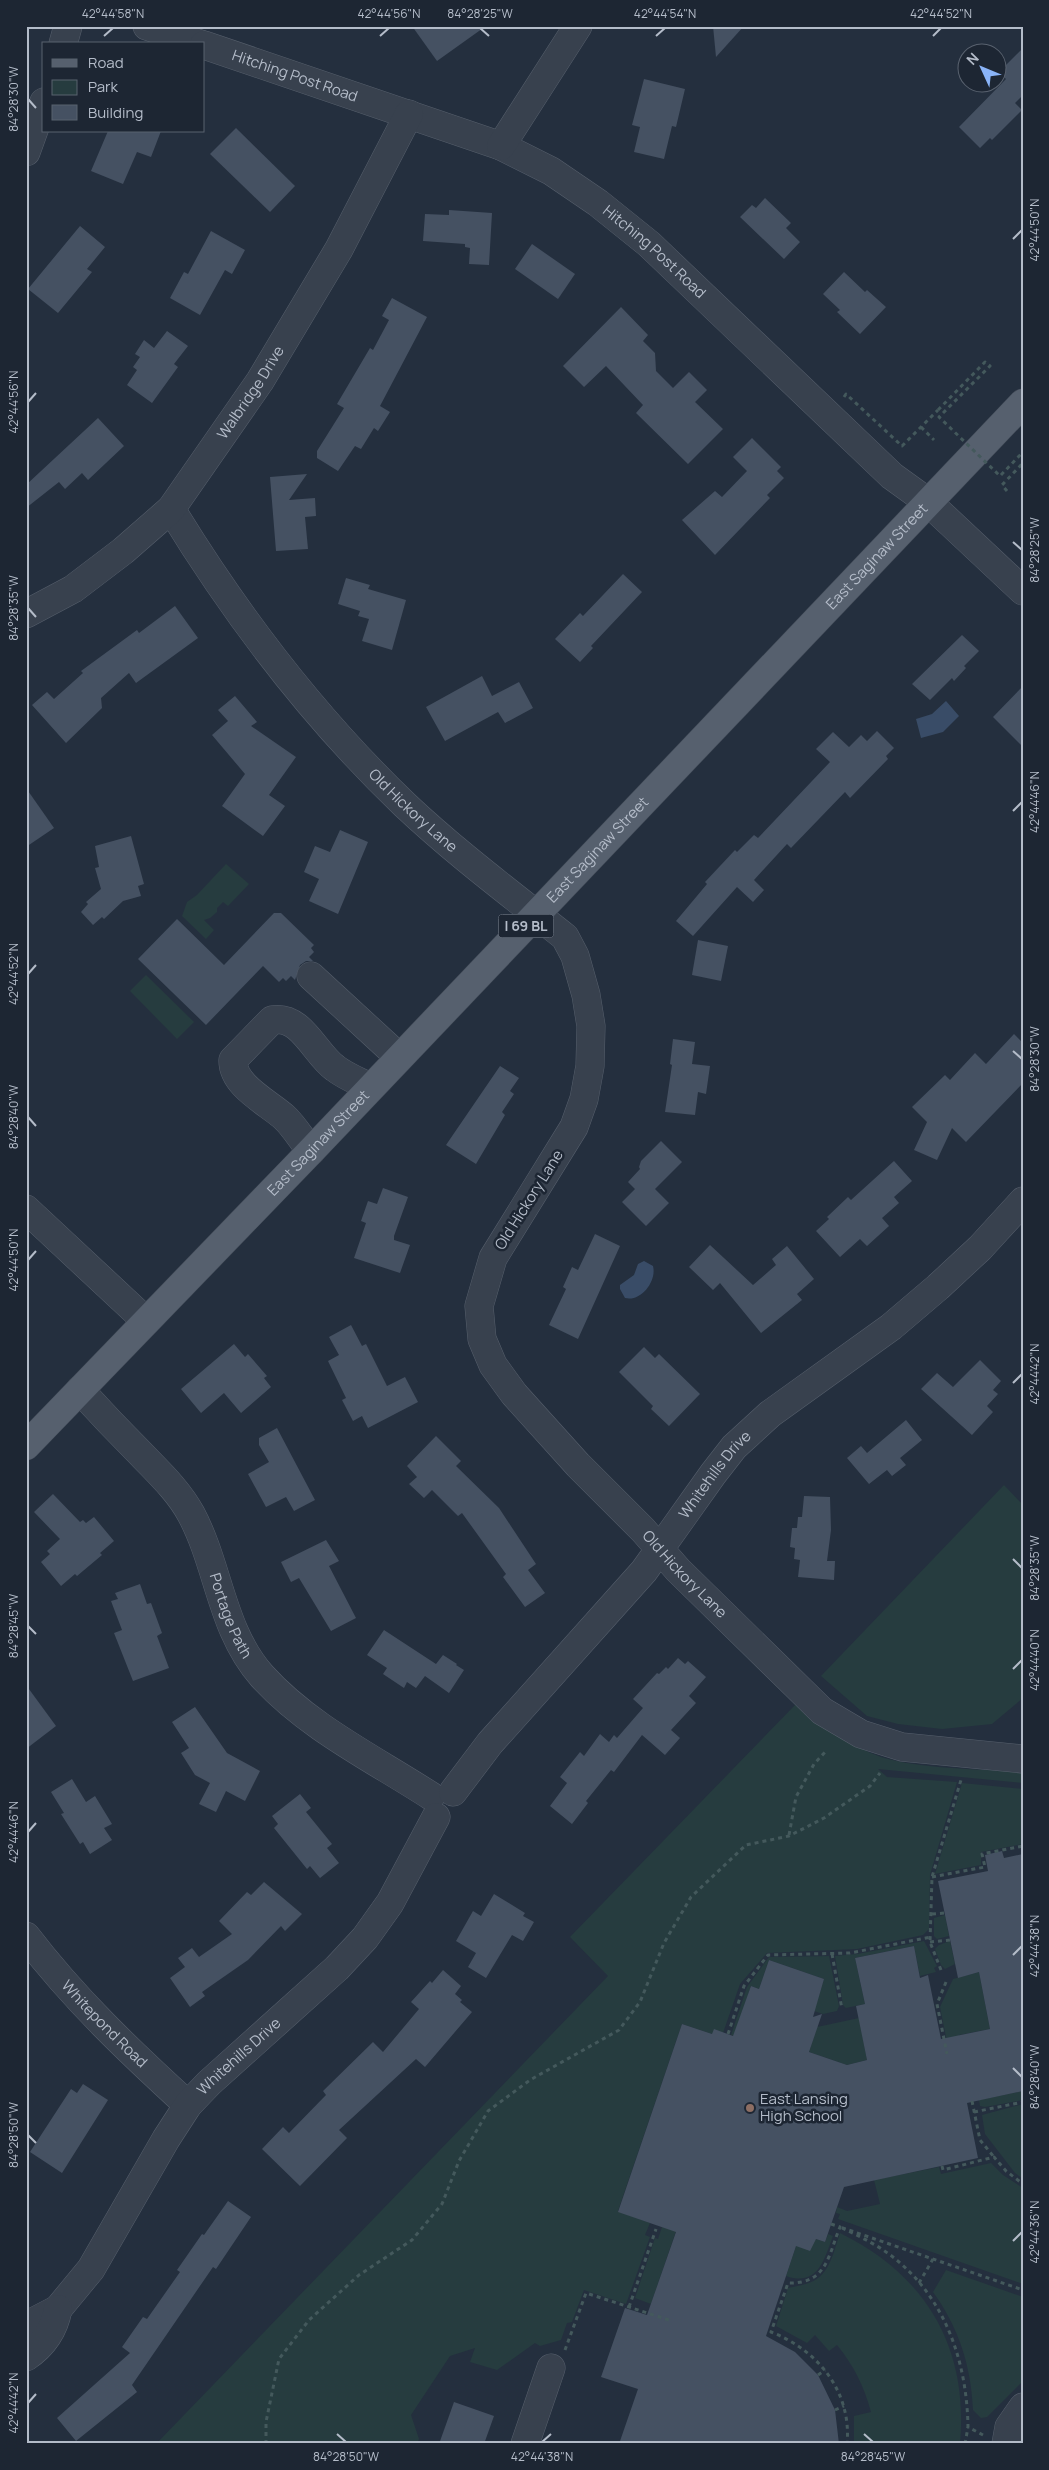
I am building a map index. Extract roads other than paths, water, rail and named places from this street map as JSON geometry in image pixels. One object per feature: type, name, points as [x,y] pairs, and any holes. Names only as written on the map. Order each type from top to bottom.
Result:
[{"type":"main road","name":"East Saginaw Street","points":[[26,1446],[311,1151],[1023,403]]},
{"type":"street","points":[[64,42],[68,26]]},
{"type":"street","points":[[147,26],[194,42]]},
{"type":"street","points":[[501,146],[578,26]]},
{"type":"street","name":"Hitching Post Road","points":[[205,45],[501,146],[551,172],[590,198],[649,244],[892,476],[928,502],[1023,591]]},
{"type":"street","points":[[26,152],[42,108]]},
{"type":"street","name":"Walbridge Drive","points":[[26,614],[73,589],[123,551],[171,509],[260,381],[339,249],[409,114]]},
{"type":"street","name":"Old Hickory Lane","points":[[171,509],[240,615],[318,714],[405,805],[459,853],[565,938],[575,956],[586,995],[590,1026],[590,1066],[584,1099],[574,1127],[493,1258],[479,1306],[482,1338],[493,1365],[514,1394],[578,1465],[678,1570],[806,1696],[841,1724],[861,1734],[902,1747],[1023,1759]]},
{"type":"street","points":[[311,976],[399,1057]]},
{"type":"street","points":[[311,1151],[284,1117],[268,1106],[237,1077],[233,1068],[233,1060],[272,1020],[279,1018],[290,1021],[318,1048],[323,1057],[334,1068],[370,1087]]},
{"type":"street","name":"Whitehills Drive","points":[[26,2357],[44,2343],[50,2333],[58,2309],[91,2269],[166,2139],[188,2105],[209,2083],[337,1968],[365,1938],[390,1903],[440,1802],[490,1743],[644,1571],[734,1447],[770,1414],[891,1327],[932,1293],[980,1248],[1023,1201]]},
{"type":"street","points":[[26,1209],[146,1322]]},
{"type":"street","name":"Portage Path","points":[[80,1390],[173,1488],[191,1513],[205,1544],[229,1622],[244,1650],[261,1675],[290,1703],[332,1735],[440,1802]]},
{"type":"street","name":"Whitepond Road","points":[[26,1936],[53,1971],[112,2035],[188,2105]]},
{"type":"street","name":"Whitehills Drive","points":[[26,2329],[40,2318],[58,2309]]},
{"type":"street","points":[[525,2444],[551,2368]]},
{"type":"street","points":[[996,2440],[1009,2428],[1023,2407]]},
{"type":"water","points":[[946,701],[959,716],[943,732],[921,738],[916,719],[932,714]]},
{"type":"water","points":[[644,1261],[653,1266],[653,1278],[650,1284],[637,1297],[625,1298],[620,1285],[634,1275],[638,1264]]},
{"type":"place","name":"East Lansing High School","points":[[750,2108]]}]
